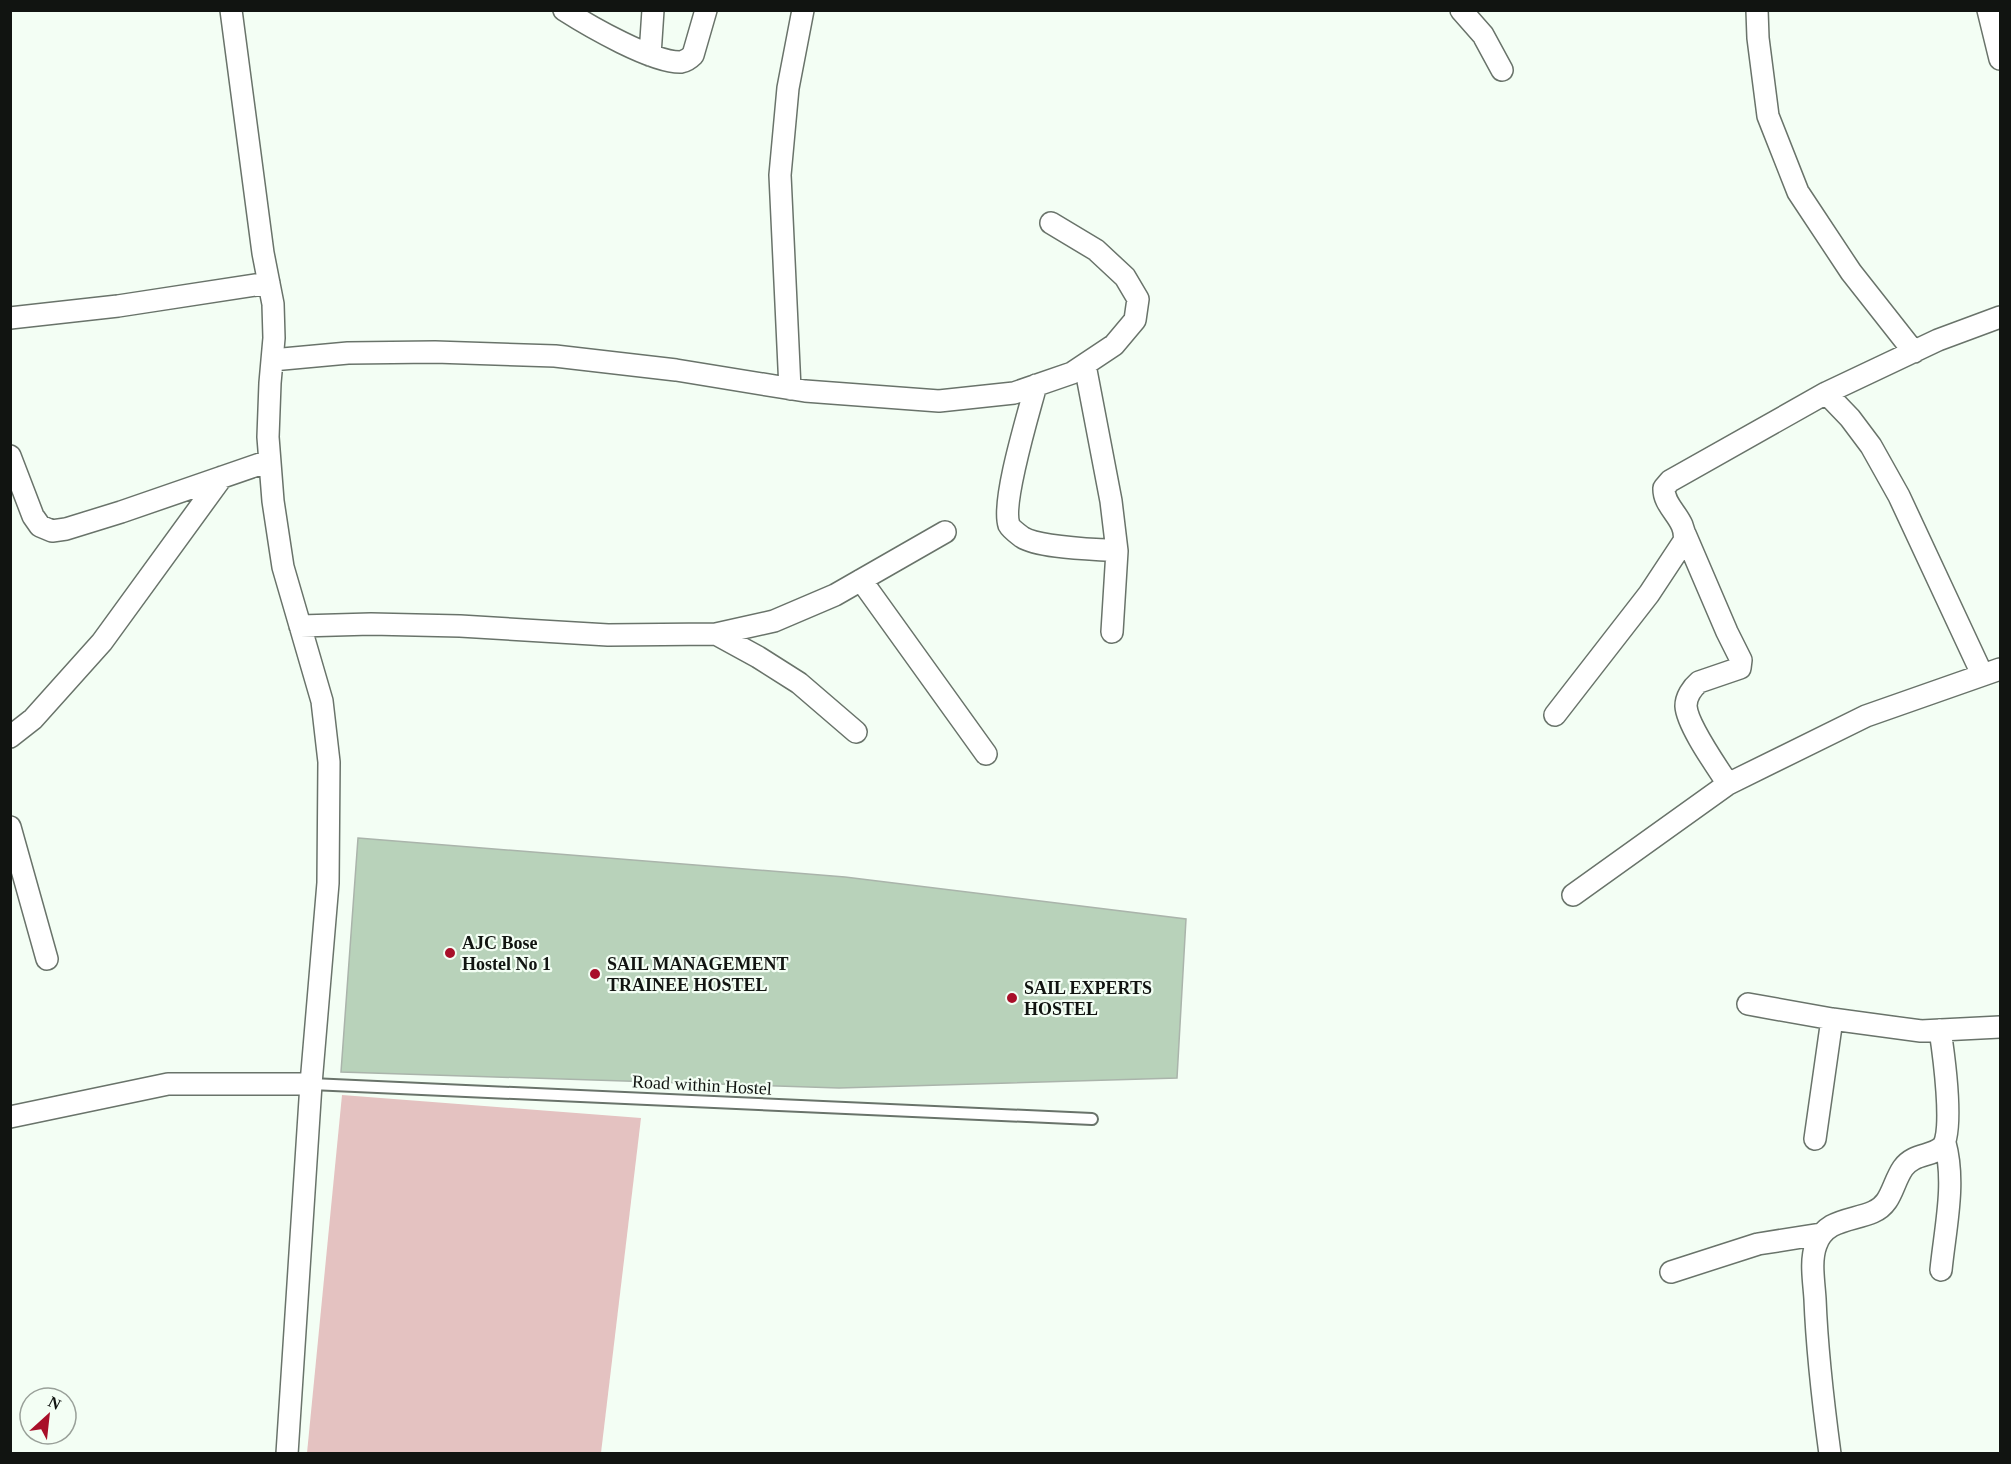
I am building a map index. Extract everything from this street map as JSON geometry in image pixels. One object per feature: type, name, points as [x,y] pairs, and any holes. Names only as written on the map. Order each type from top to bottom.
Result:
[{"type":"street","points":[[231,10],[273,304],[274,338],[268,437],[269,461],[283,567],[322,701],[329,762],[328,883],[311,1084],[286,1454]]},
{"type":"street","points":[[564,10],[592,28],[650,55],[678,62],[689,59],[693,55],[706,10]]},
{"type":"street","points":[[650,55],[653,10]]},
{"type":"street","points":[[790,389],[780,175],[788,88],[803,10]]},
{"type":"street","points":[[1461,10],[1484,35],[1502,70]]},
{"type":"street","points":[[1757,10],[1758,38],[1768,116],[1798,192],[1851,272],[1914,352]]},
{"type":"street","points":[[1988,10],[2001,59]]},
{"type":"street","points":[[272,360],[348,352],[555,356],[676,370],[790,389],[939,401],[1014,393],[1072,373],[1114,345],[1136,320],[1138,299],[1125,277],[1096,250],[1051,223]]},
{"type":"street","points":[[10,318],[118,306],[269,283]]},
{"type":"street","points":[[1728,784],[1700,739],[1688,714],[1686,704],[1699,682],[1740,668],[1741,660],[1682,523],[1664,494],[1664,488],[1670,481],[1826,393],[1938,340],[2001,316]]},
{"type":"street","points":[[1085,364],[1112,501],[1118,551],[1112,632]]},
{"type":"street","points":[[1036,385],[1009,501],[1007,512],[1010,527],[1024,538],[1054,546],[1118,551]]},
{"type":"street","points":[[1574,895],[1728,784],[1866,716],[1991,671],[1871,446],[1850,418],[1826,393]]},
{"type":"street","points":[[10,456],[33,516],[40,526],[52,531],[121,512],[269,461]]},
{"type":"street","points":[[10,736],[33,719],[102,642],[222,477]]},
{"type":"street","points":[[300,626],[382,624],[608,635],[716,634],[774,621],[835,595],[945,531]]},
{"type":"street","points":[[1555,715],[1649,594],[1684,541],[1685,534]]},
{"type":"street","points":[[861,580],[986,754]]},
{"type":"street","points":[[716,634],[799,683],[856,732]]},
{"type":"street","points":[[10,827],[47,959]]},
{"type":"street","points":[[1749,1005],[1921,1031],[2001,1027]]},
{"type":"street","points":[[1815,1139],[1832,1019]]},
{"type":"street","points":[[1940,1030],[1946,1074],[1945,1143],[1949,1165],[1941,1270]]},
{"type":"street","points":[[10,1117],[168,1084],[311,1084]]},
{"type":"street","points":[[1830,1454],[1818,1360],[1814,1277],[1815,1246],[1821,1234],[1831,1226],[1882,1208],[1904,1166],[1914,1158],[1941,1149],[1945,1143]]},
{"type":"street","points":[[1671,1272],[1758,1244],[1790,1237],[1821,1234]]},
{"type":"lane","name":"Road within Hostel","points":[[311,1084],[1092,1119]]},
{"type":"shaded area","points":[[342,1095],[641,1118],[601,1453],[307,1453]]},
{"type":"building","name":"SAIL MANAGEMENT TRAINEE HOSTEL","points":[[358,838],[845,877],[1186,919],[1177,1078],[839,1088],[341,1072]]},
{"type":"place","name":"AJC Bose Hostel No 1","points":[[450,953]]},
{"type":"place","name":"SAIL MANAGEMENT TRAINEE HOSTEL","points":[[595,974]]},
{"type":"place","name":"SAIL EXPERTS HOSTEL","points":[[1012,998]]}]
